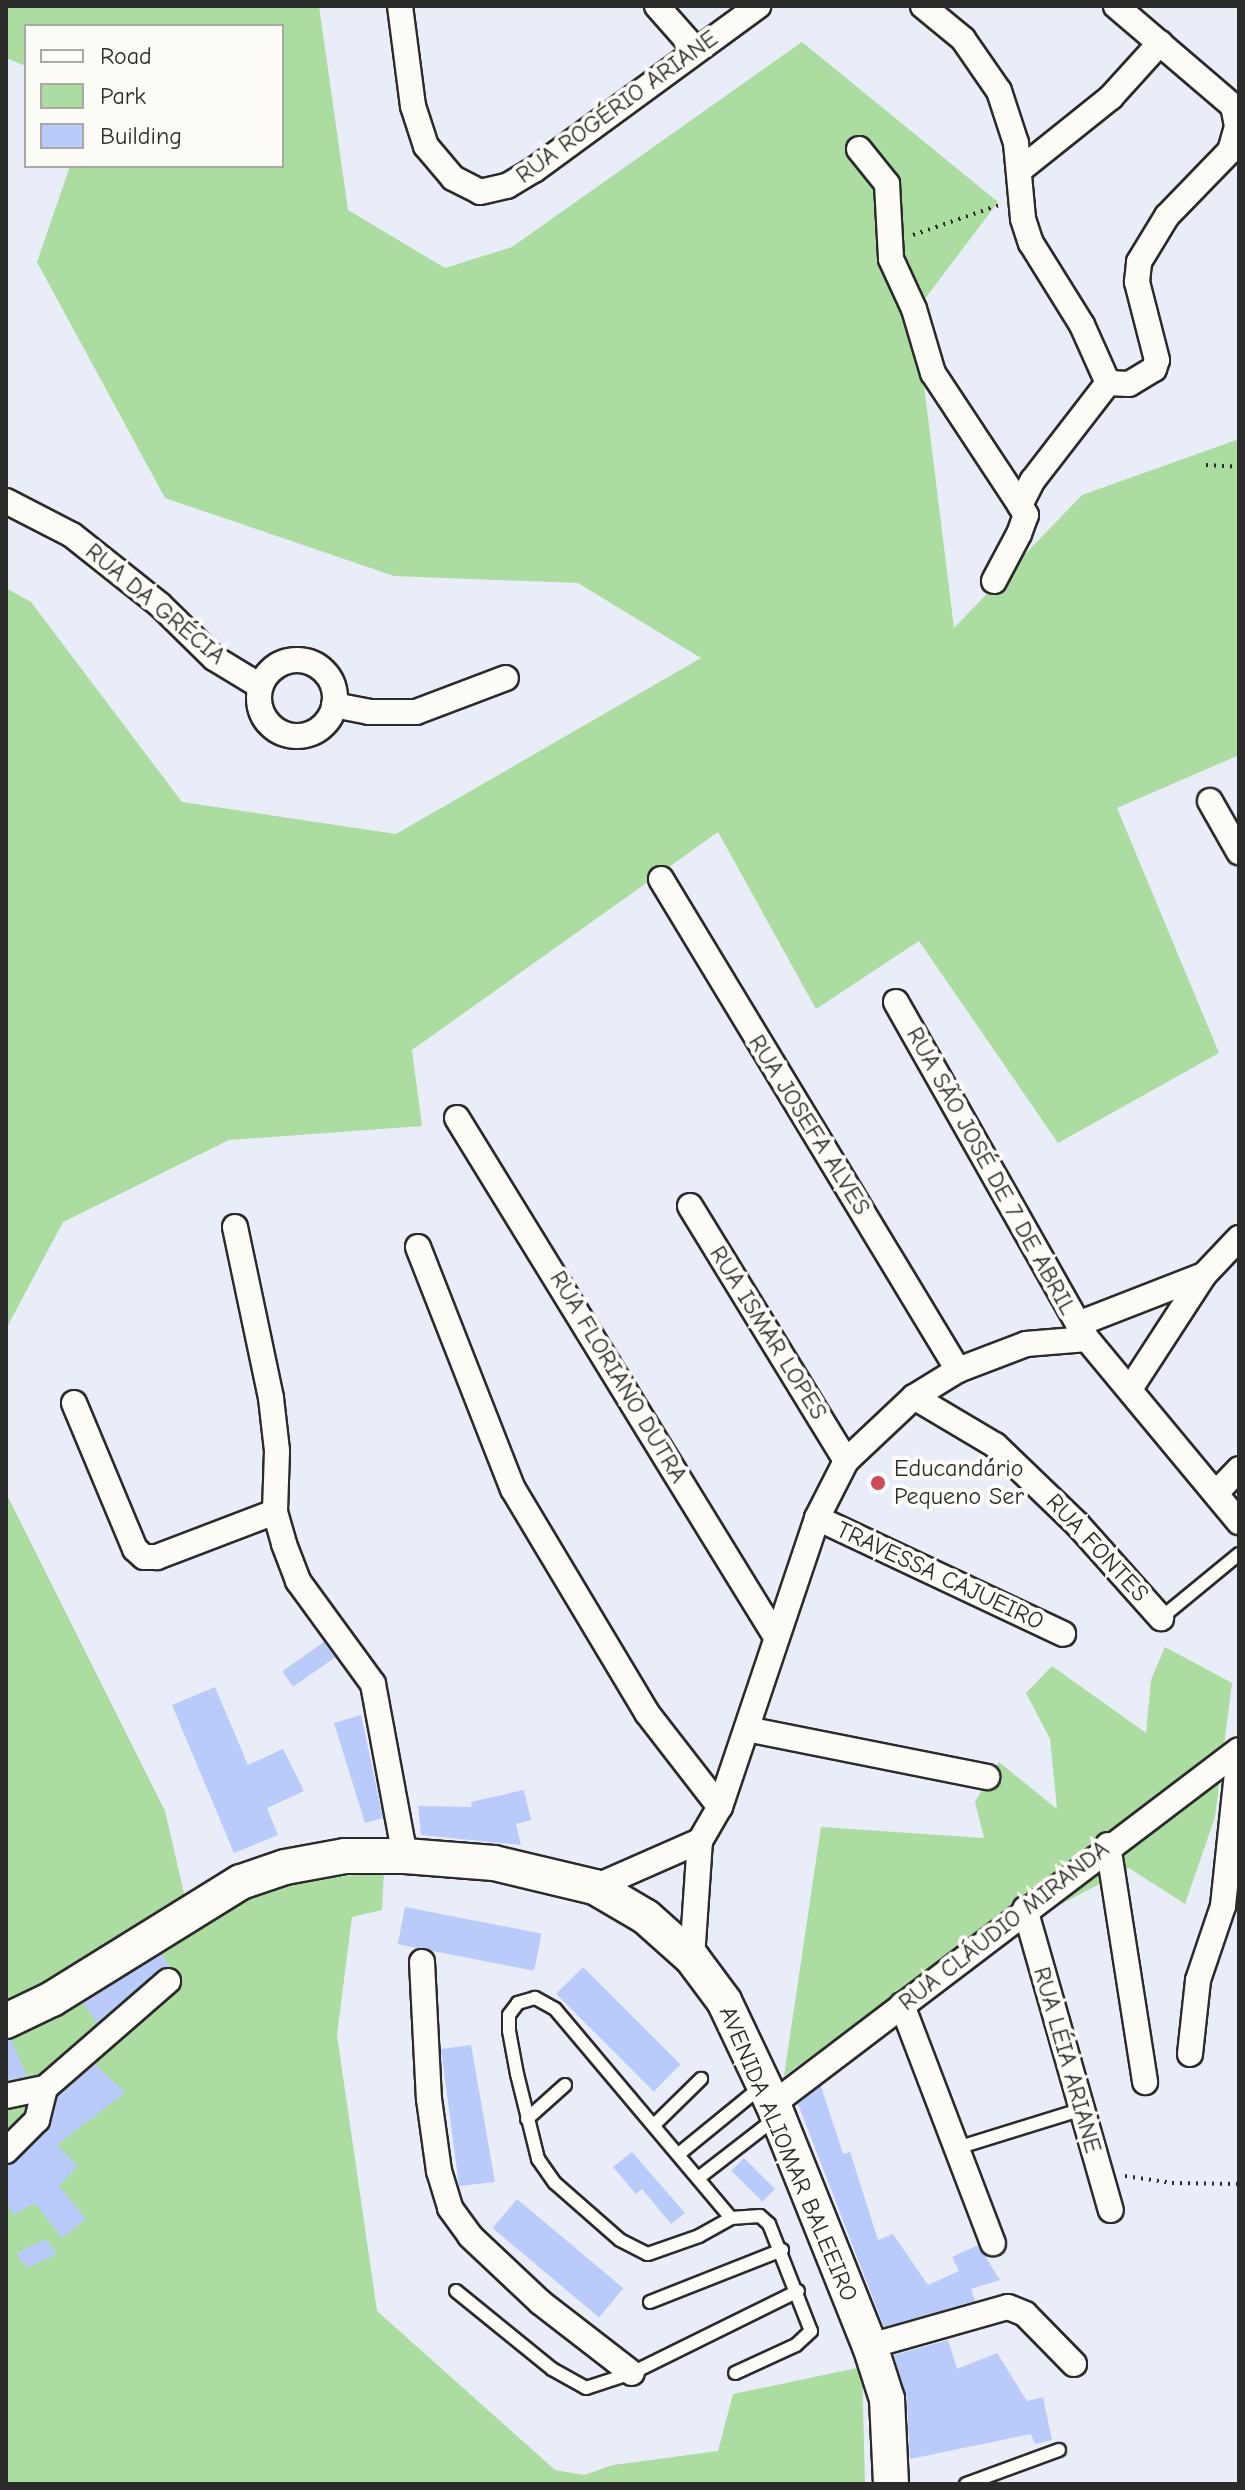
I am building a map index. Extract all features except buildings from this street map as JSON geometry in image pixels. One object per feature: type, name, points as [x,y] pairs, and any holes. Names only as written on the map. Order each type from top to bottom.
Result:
[{"type":"main road","name":"AVENIDA ALIOMAR BALEEIRO","points":[[6,2021],[52,1999],[241,1882],[345,1856],[405,1856],[494,1863],[595,1887],[646,1917],[692,1958],[724,2001],[771,2102],[870,2346],[887,2399],[891,2484]]},
{"type":"street","name":"RUA ROGÉRIO ARIANE","points":[[400,6],[418,128],[432,156],[470,189],[487,192],[507,186],[534,170],[695,49],[758,6]]},
{"type":"street","points":[[657,6],[695,49]]},
{"type":"street","points":[[923,6],[983,63],[1010,117],[1020,170],[1020,198],[1031,243],[1082,325],[1108,383]]},
{"type":"street","points":[[1108,383],[1129,384],[1154,369],[1157,360],[1137,282],[1139,262],[1167,216],[1230,151],[1237,126],[1236,106],[1116,6]]},
{"type":"street","points":[[1020,170],[1111,97],[1160,43]]},
{"type":"street","points":[[859,149],[887,184],[890,242],[896,276],[914,309],[933,373],[1026,515],[994,581]]},
{"type":"street","points":[[1020,505],[1061,439],[1108,383]]},
{"type":"street","name":"RUA DA GRÉCIA","points":[[6,501],[95,552],[214,658],[260,686]]},
{"type":"street","points":[[301,660],[325,672],[334,705],[312,732],[289,734],[268,722],[259,699],[260,686],[276,665],[301,660]]},
{"type":"street","points":[[334,705],[369,712],[416,712],[506,678]]},
{"type":"street","points":[[1210,801],[1239,852]]},
{"type":"street","name":"RUA JOSEFA ALVES","points":[[661,879],[958,1370]]},
{"type":"street","name":"RUA SÃO JOSÉ DE 7 DE ABRIL","points":[[896,1002],[1082,1332],[1239,1522]]},
{"type":"street","name":"RUA FLORIANO DUTRA","points":[[457,1118],[776,1637]]},
{"type":"street","name":"RUA ISMAR LOPES","points":[[690,1206],[846,1461]]},
{"type":"street","points":[[235,1227],[271,1398],[277,1451],[275,1512],[298,1581],[373,1684],[405,1856]]},
{"type":"street","points":[[1130,1389],[1204,1275],[1239,1238]]},
{"type":"street","points":[[418,1247],[513,1489],[647,1713],[720,1807]]},
{"type":"street","points":[[692,1958],[700,1841],[720,1807],[817,1518],[846,1461],[914,1397],[958,1370],[1026,1344],[1082,1332],[1204,1275]]},
{"type":"street","name":"RUA FONTES","points":[[914,1397],[1006,1455],[1161,1618]]},
{"type":"street","points":[[74,1403],[135,1549],[144,1557],[157,1557],[275,1512]]},
{"type":"street","points":[[1216,1493],[1239,1469]]},
{"type":"street","name":"TRAVESSA CAJUEIRO","points":[[817,1518],[1063,1634]]},
{"type":"street","points":[[747,1729],[987,1777]]},
{"type":"street","points":[[1190,2054],[1198,1980],[1223,1906],[1239,1752]]},
{"type":"street","name":"RUA CLÁUDIO MIRANDA","points":[[771,2102],[1108,1845],[1239,1752]]},
{"type":"street","points":[[595,1887],[700,1841]]},
{"type":"street","points":[[1108,1845],[1145,2082]]},
{"type":"street","name":"RUA LÉIA ARIANE","points":[[1025,1909],[1111,2210]]},
{"type":"street","points":[[422,1962],[429,2099],[439,2171],[450,2208],[470,2236],[540,2302],[632,2373]]},
{"type":"street","points":[[6,2094],[45,2088],[168,1981]]},
{"type":"street","points":[[902,2005],[993,2243]]},
{"type":"street","points":[[6,2151],[37,2120],[45,2088]]},
{"type":"street","points":[[870,2346],[1008,2307],[1025,2314],[1074,2364]]},
{"type":"lane","points":[[1161,1618],[1239,1554]]},
{"type":"lane","points":[[731,2218],[701,2176],[555,2009],[535,1998],[518,2003],[509,2015],[527,2119],[538,2159],[555,2183],[636,2250],[666,2250],[731,2218],[760,2216],[782,2250],[809,2320],[805,2339],[735,2373]]},
{"type":"lane","points":[[654,2125],[701,2079]]},
{"type":"lane","points":[[527,2119],[565,2085]]},
{"type":"lane","points":[[680,2153],[771,2102]]},
{"type":"lane","points":[[701,2176],[771,2102]]},
{"type":"lane","points":[[957,2148],[1080,2110]]},
{"type":"lane","points":[[650,2302],[782,2250]]},
{"type":"lane","points":[[456,2291],[571,2382],[599,2387],[798,2291]]},
{"type":"lane","points":[[966,2484],[1059,2450]]},
{"type":"path","points":[[890,242],[1020,198]]},
{"type":"path","points":[[1206,465],[1239,467]]},
{"type":"path","points":[[1099,2171],[1172,2183],[1239,2184]]},
{"type":"green space","points":[[6,6],[319,6],[348,210],[445,268],[512,247],[802,42],[998,202],[915,312],[954,628],[1082,495],[1239,439],[1239,755],[1117,808],[1219,1053],[1058,1143],[919,941],[816,1009],[718,832],[412,1050],[422,1126],[229,1140],[63,1222],[6,1329],[6,588],[31,602],[182,802],[396,834],[701,658],[578,583],[394,576],[165,498],[37,262],[69,168],[284,168],[284,24],[24,24],[24,65],[6,58]]},
{"type":"green space","points":[[6,1493],[165,1811],[185,1898],[384,1871],[382,1910],[352,1917],[337,2035],[377,2311],[555,2470],[584,2475],[613,2465],[718,2451],[733,2394],[862,2367],[865,2484],[6,2484]]},
{"type":"green space","points":[[1165,1647],[1232,1683],[1215,1817],[1185,1904],[1129,1868],[908,1986],[784,2076],[821,1827],[984,1838],[975,1802],[999,1762],[1057,1809],[1050,1739],[1026,1693],[1052,1666],[1146,1733],[1151,1680]]},
{"type":"place","name":"Educandário Pequeno Ser","points":[[878,1483]]}]
